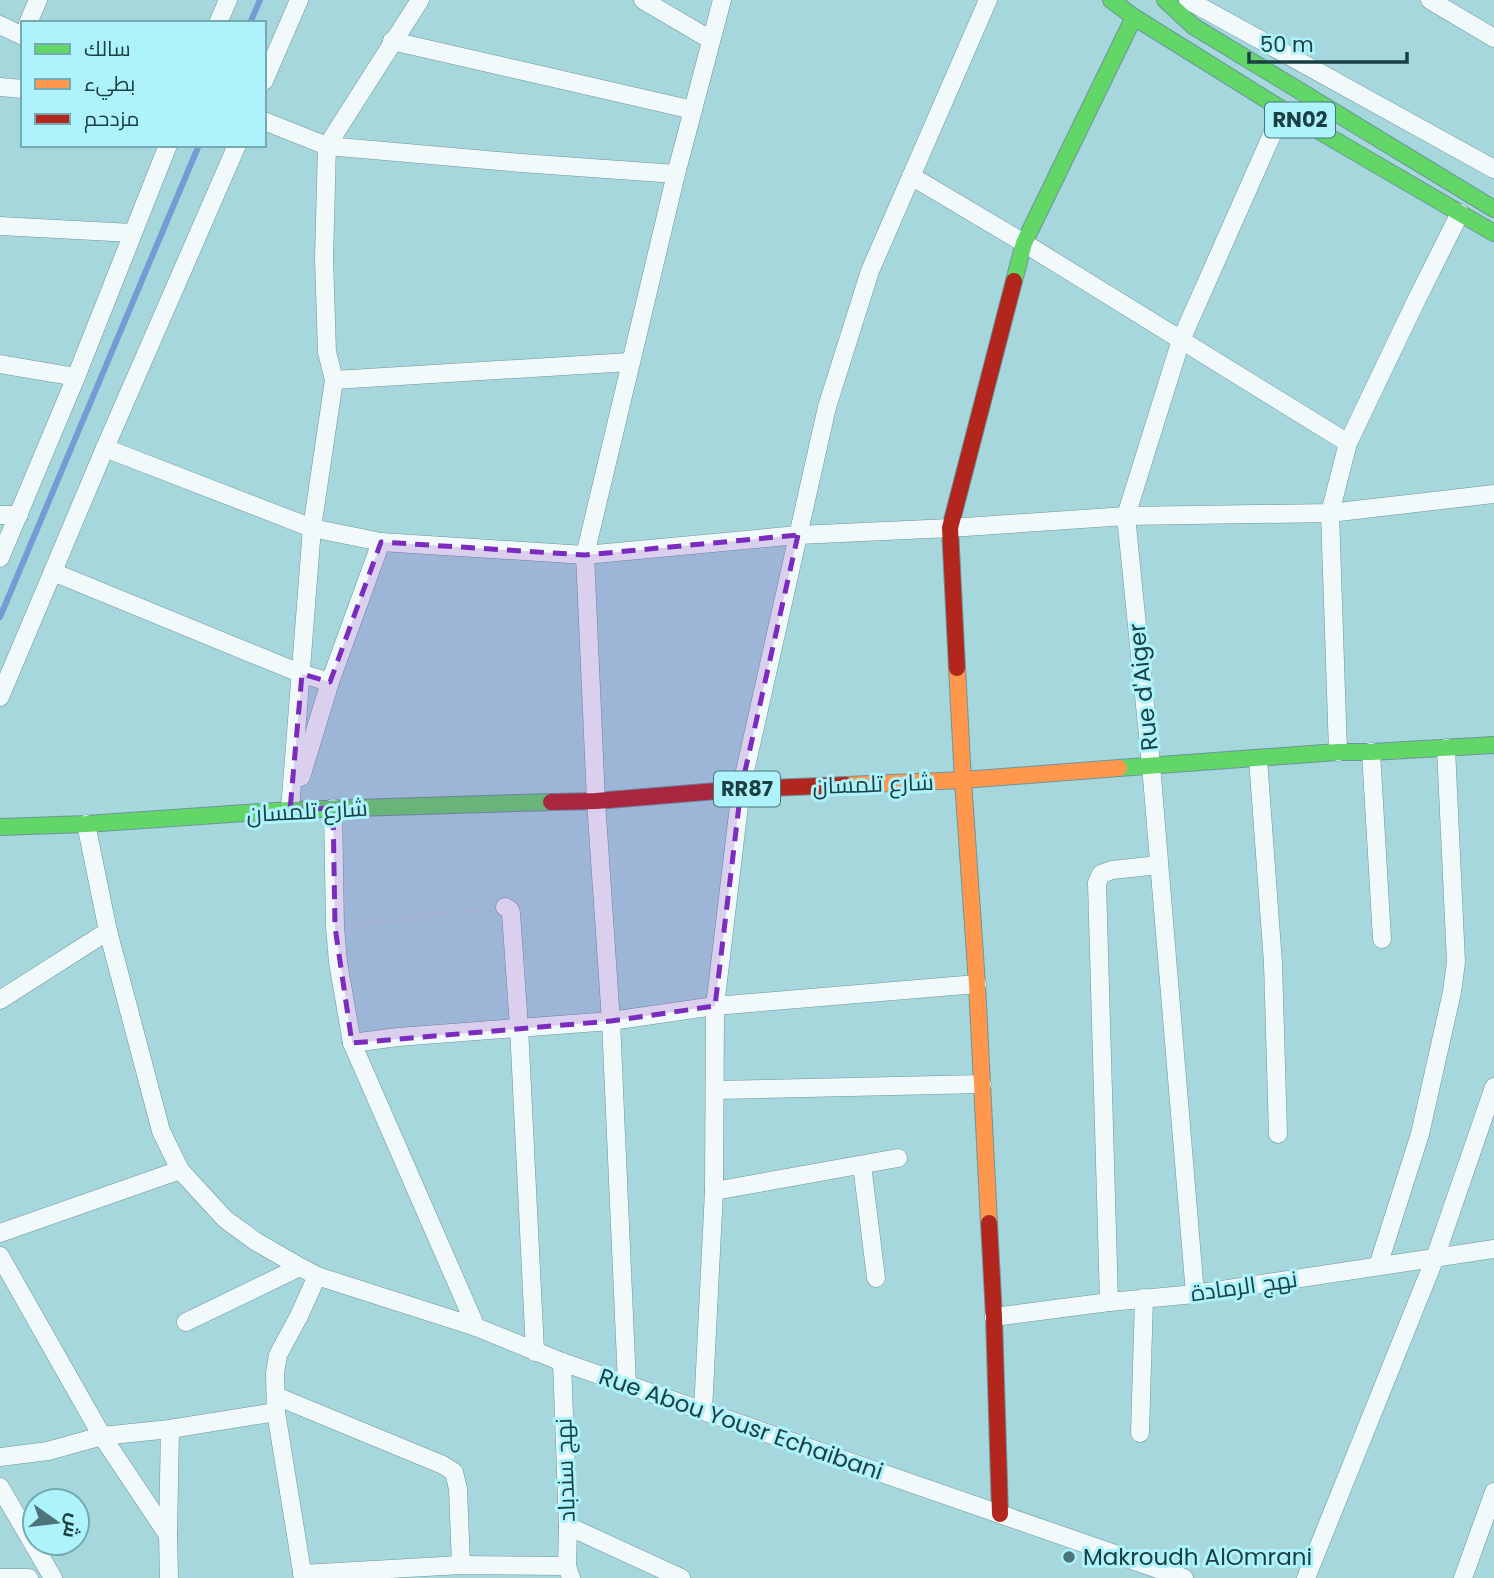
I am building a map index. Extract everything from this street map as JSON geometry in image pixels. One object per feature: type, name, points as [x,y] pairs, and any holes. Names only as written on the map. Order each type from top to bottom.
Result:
[{"type":"main road","name":"RN02","points":[[1111,0],[1283,110],[1494,233]]},
{"type":"main road","name":"RN02","points":[[1165,0],[1193,26],[1494,209]]},
{"type":"main road","points":[[1000,1514],[994,1317],[950,528],[1024,243],[1134,17]]},
{"type":"main road","name":"شارع تلمسان","points":[[0,827],[334,808],[596,801],[741,789],[963,780],[1338,752],[1494,745]]},
{"type":"street","points":[[29,21],[38,0]]},
{"type":"street","points":[[219,21],[228,0]]},
{"type":"street","points":[[266,76],[299,0]]},
{"type":"street","points":[[290,810],[312,528],[334,380],[327,352],[324,258],[327,146],[420,0]]},
{"type":"street","points":[[643,0],[711,40]]},
{"type":"street","points":[[627,1384],[611,1021],[596,801],[585,555],[676,174],[722,0]]},
{"type":"street","points":[[703,1410],[715,1191],[715,1006],[741,789],[827,407],[870,271],[988,0]]},
{"type":"street","points":[[1188,0],[1494,169]]},
{"type":"street","points":[[1430,0],[1494,38]]},
{"type":"street","points":[[0,25],[21,35]]},
{"type":"street","points":[[393,41],[693,110]]},
{"type":"street","points":[[0,87],[21,89]]},
{"type":"street","name":"Rue d'Aiger","points":[[1195,1294],[1151,765],[1126,516],[1181,340],[1283,110]]},
{"type":"street","points":[[266,122],[327,146],[676,174]]},
{"type":"street","points":[[0,558],[76,377],[167,147]]},
{"type":"street","points":[[0,697],[235,147]]},
{"type":"street","points":[[911,176],[1348,443]]},
{"type":"street","points":[[1338,752],[1330,513],[1348,443],[1460,213]]},
{"type":"street","points":[[0,226],[132,233]]},
{"type":"street","points":[[334,380],[630,362]]},
{"type":"street","points":[[0,364],[76,377]]},
{"type":"street","points":[[105,448],[312,528],[380,542],[585,555],[798,535],[1126,516],[1330,513],[1494,494]]},
{"type":"street","points":[[0,515],[19,515]]},
{"type":"street","points":[[290,810],[330,682],[380,542]]},
{"type":"street","points":[[52,572],[302,674],[330,682]]},
{"type":"street","points":[[1378,1266],[1420,1134],[1452,992],[1456,962],[1447,748]]},
{"type":"street","points":[[1371,752],[1382,939]]},
{"type":"street","points":[[1258,759],[1273,963],[1278,1134]]},
{"type":"street","points":[[334,808],[335,927],[338,962],[352,1043],[476,1327]]},
{"type":"street","name":"Rue Abou Yousr Echaibani","points":[[86,824],[108,931],[161,1131],[180,1170],[225,1219],[255,1241],[317,1276],[476,1327],[562,1362],[1000,1514],[1137,1571],[1184,1578]]},
{"type":"street","points":[[1109,1301],[1097,883],[1101,874],[1112,870],[1158,865]]},
{"type":"street","points":[[505,907],[511,913],[519,1027],[536,1352]]},
{"type":"street","points":[[0,1000],[108,931]]},
{"type":"street","points":[[352,1043],[611,1021],[715,1006],[977,984]]},
{"type":"street","points":[[715,1090],[982,1084]]},
{"type":"street","points":[[1306,1578],[1435,1258],[1494,1087]]},
{"type":"street","points":[[715,1191],[898,1158]]},
{"type":"street","points":[[862,1165],[876,1278]]},
{"type":"street","points":[[0,1233],[180,1170]]},
{"type":"street","name":"نهج الرمادة","points":[[994,1317],[1109,1301],[1195,1294],[1494,1249]]},
{"type":"street","points":[[0,1256],[102,1436],[168,1535]]},
{"type":"street","points":[[186,1322],[300,1267]]},
{"type":"street","points":[[317,1276],[278,1355],[275,1373],[276,1404],[302,1576],[461,1565],[569,1572]]},
{"type":"street","points":[[1140,1433],[1144,1298]]},
{"type":"street","name":"نهج سندباد","points":[[562,1362],[569,1572]]},
{"type":"street","points":[[0,1457],[48,1451],[102,1436],[170,1429],[276,1404],[443,1465],[454,1472],[458,1489],[461,1565]]},
{"type":"street","points":[[169,1578],[170,1429]]},
{"type":"street","points":[[0,1487],[53,1578]]},
{"type":"street","points":[[1463,1578],[1494,1492]]},
{"type":"street","points":[[568,1525],[681,1578]]},
{"type":"street","points":[[0,1578],[29,1578]]},
{"type":"path","points":[[335,927],[505,907]]},
{"type":"highlighted area","points":[[798,535],[741,789],[715,1006],[611,1021],[352,1043],[335,927],[333,808],[290,810],[302,674],[330,682],[381,542],[585,555]]},
{"type":"waterway","points":[[251,21],[260,0]]},
{"type":"waterway","points":[[0,617],[198,147]]},
{"type":"traffic: fast","points":[[1111,0],[1283,110],[1494,233]]},
{"type":"traffic: fast","points":[[1165,0],[1193,26],[1494,209]]},
{"type":"traffic: fast","points":[[1014,281],[1024,243],[1134,17]]},
{"type":"traffic: fast","points":[[1119,768],[1338,752],[1494,745]]},
{"type":"traffic: fast","points":[[0,827],[290,810],[551,802]]},
{"type":"traffic: slow","points":[[957,668],[989,1223]]},
{"type":"traffic: slow","points":[[846,785],[963,780],[1119,768]]},
{"type":"traffic: jam","points":[[957,668],[950,528],[1014,281]]},
{"type":"traffic: jam","points":[[551,802],[846,785]]},
{"type":"traffic: jam","points":[[989,1223],[1000,1514]]},
{"type":"place","name":"Makroudh AlOmrani","points":[[1069,1557]]}]
